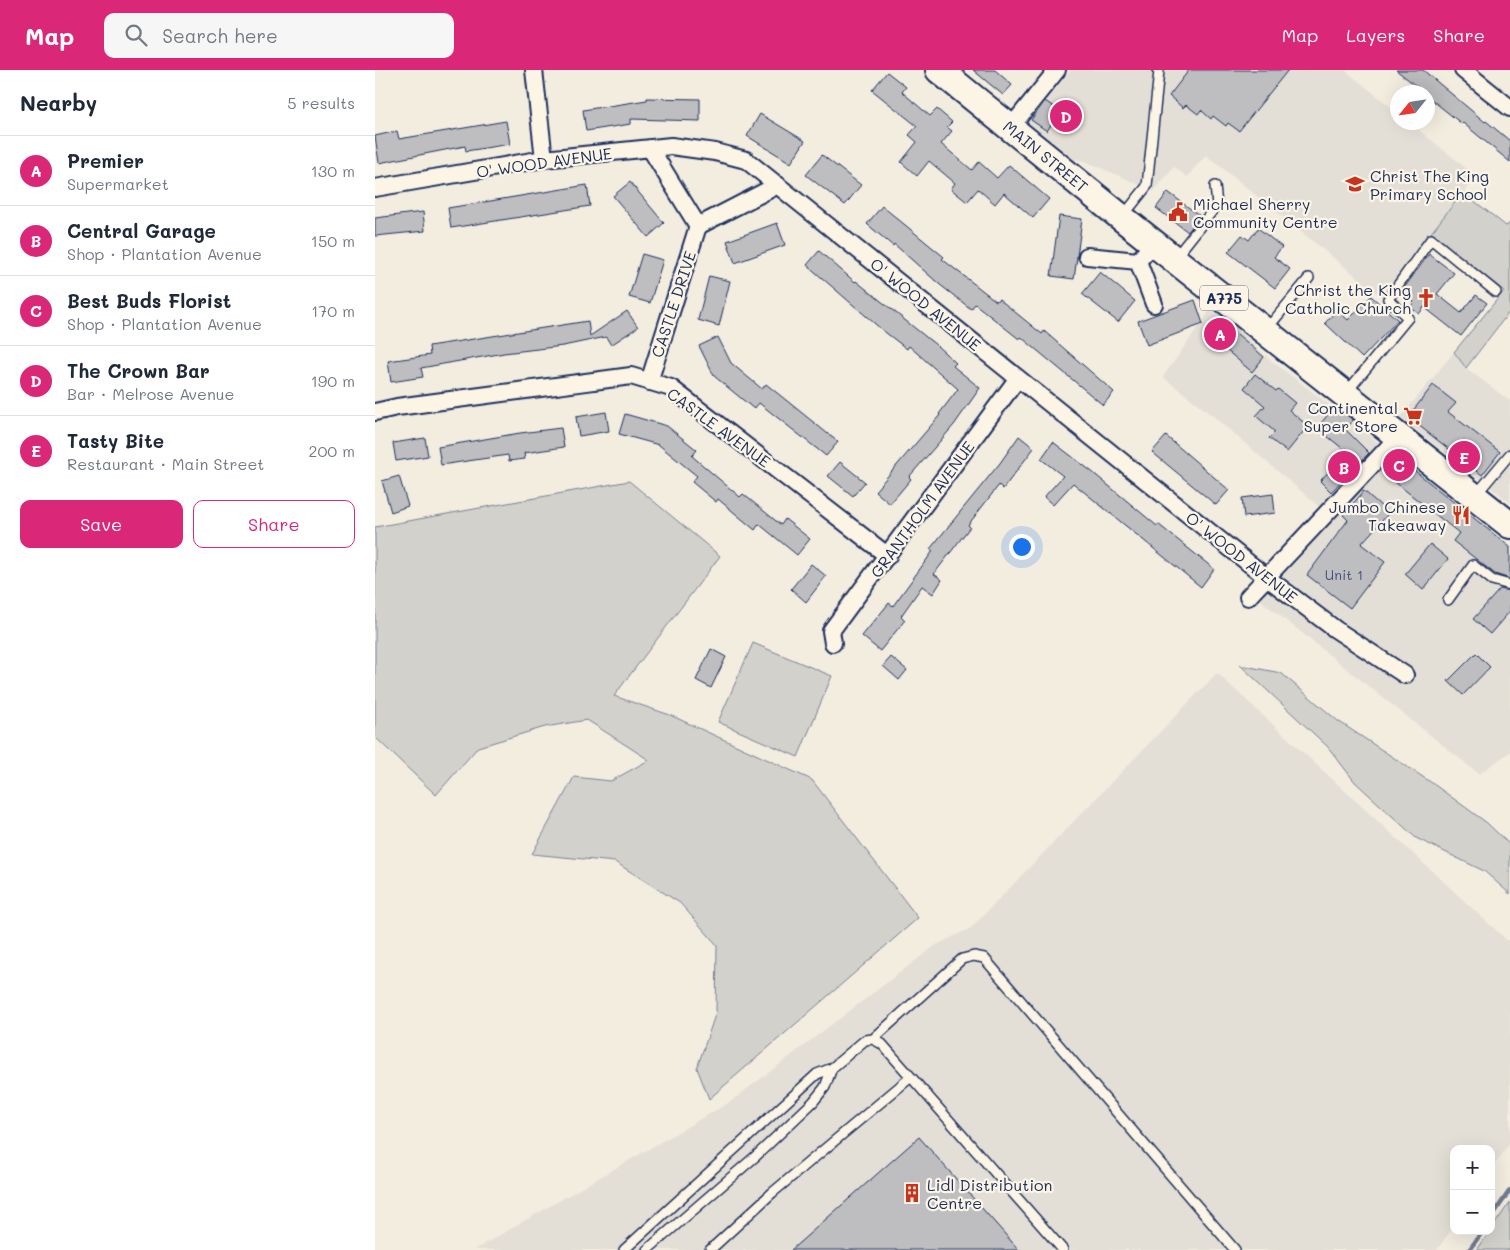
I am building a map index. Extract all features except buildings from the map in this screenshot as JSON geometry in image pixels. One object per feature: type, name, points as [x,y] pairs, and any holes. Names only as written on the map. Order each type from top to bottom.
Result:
[{"type":"main road","name":"MAIN STREET","points":[[939,70],[1122,218],[1146,252],[1175,258],[1510,525]]},
{"type":"street","points":[[534,70],[544,159]]},
{"type":"street","points":[[1011,127],[1057,70]]},
{"type":"street","points":[[1463,70],[1510,108]]},
{"type":"street","name":"O' WOOD AVENUE","points":[[375,188],[544,159],[671,146],[715,152],[746,160],[1266,577],[1335,629],[1405,675]]},
{"type":"street","points":[[650,148],[698,226],[778,185]]},
{"type":"street","name":"CASTLE DRIVE","points":[[649,382],[698,226]]},
{"type":"street","points":[[1146,252],[1154,304]]},
{"type":"street","name":"MAIN STREET","points":[[1087,256],[1146,252]]},
{"type":"street","name":"CASTLE AVENUE","points":[[375,412],[397,407],[631,376],[671,388],[888,556]]},
{"type":"street","name":"GRANTHOLM AVENUE","points":[[833,643],[831,631],[1018,378]]},
{"type":"street","points":[[1248,597],[1399,436]]},
{"type":"lane","points":[[1122,218],[1147,186],[1159,72],[1157,70]]},
{"type":"lane","points":[[1175,258],[1217,205],[1215,186]]},
{"type":"lane","points":[[1345,394],[1408,318],[1388,299],[1431,239],[1496,292]]},
{"type":"lane","points":[[1266,331],[1309,278]]},
{"type":"lane","points":[[1475,496],[1510,454]]},
{"type":"lane","points":[[1448,600],[1473,565],[1492,580],[1510,585]]},
{"type":"lane","points":[[624,1250],[817,1074],[832,1068],[865,1040],[873,1039],[962,959],[974,956],[985,958],[1235,1250]]},
{"type":"lane","points":[[873,1039],[882,1044],[1063,1250]]},
{"type":"lane","points":[[647,1250],[757,1155],[813,1102],[825,1087],[832,1068]]},
{"type":"lane","points":[[710,1250],[772,1193],[911,1077]]},
{"type":"shaded area","name":"Christ The King Primary School","points":[[1071,70],[1345,70],[1390,106],[1390,130],[1419,130],[1476,176],[1382,297],[1206,155],[1187,177],[1174,167],[1154,191],[1085,161],[1074,159],[1028,123]]},
{"type":"shaded area","points":[[1463,192],[1506,226],[1510,223],[1510,311],[1466,368],[1454,352],[1504,291],[1431,233]]},
{"type":"shaded area","points":[[1213,306],[1268,358],[1392,453],[1510,549],[1510,752],[1479,774],[1245,588],[1322,509],[1213,416],[1163,377]]},
{"type":"shaded area","points":[[1454,352],[1466,368],[1510,401],[1510,502],[1400,418]]},
{"type":"shaded area","points":[[629,481],[720,556],[614,696],[670,715],[812,780],[918,918],[709,1099],[697,1068],[716,1012],[717,945],[680,903],[615,862],[532,854],[574,777],[611,781],[649,760],[587,720],[545,727],[478,747],[436,795],[375,737],[375,527]]},
{"type":"shaded area","points":[[753,643],[832,676],[798,757],[718,722]]},
{"type":"shaded area","points":[[1240,665],[1281,673],[1338,721],[1432,783],[1487,823],[1510,845],[1510,894],[1484,871],[1416,838],[1355,782],[1328,747]]},
{"type":"shaded area","points":[[1217,673],[1510,943],[1510,1143],[1495,1164],[1495,1145],[1450,1145],[1450,1232],[1437,1250],[474,1250],[730,1102],[936,945],[971,928]]},
{"type":"shaded area","points":[[1510,1202],[1510,1250],[1477,1250],[1487,1235],[1495,1235],[1495,1224]]},
{"type":"waterway","points":[[1495,1212],[1510,1190]]},
{"type":"waterway","points":[[1469,1250],[1480,1235]]},
{"type":"place","name":"The Crown Bar","points":[[1066,116]]},
{"type":"place","name":"Christ The King Primary School","points":[[1355,184]]},
{"type":"place","name":"Michael Sherry Community Centre","points":[[1178,212]]},
{"type":"place","name":"Christ the King Catholic Church","points":[[1426,298]]},
{"type":"place","name":"Premier","points":[[1220,334]]},
{"type":"place","name":"Continental Super Store","points":[[1413,416]]},
{"type":"place","name":"Tasty Bite","points":[[1464,457]]},
{"type":"place","name":"Best Buds Florist","points":[[1399,465]]},
{"type":"place","name":"Central Garage","points":[[1344,467]]},
{"type":"place","name":"Jumbo Chinese Takeaway","points":[[1461,515]]},
{"type":"place","name":"Lidl Distribution Centre","points":[[912,1193]]}]
